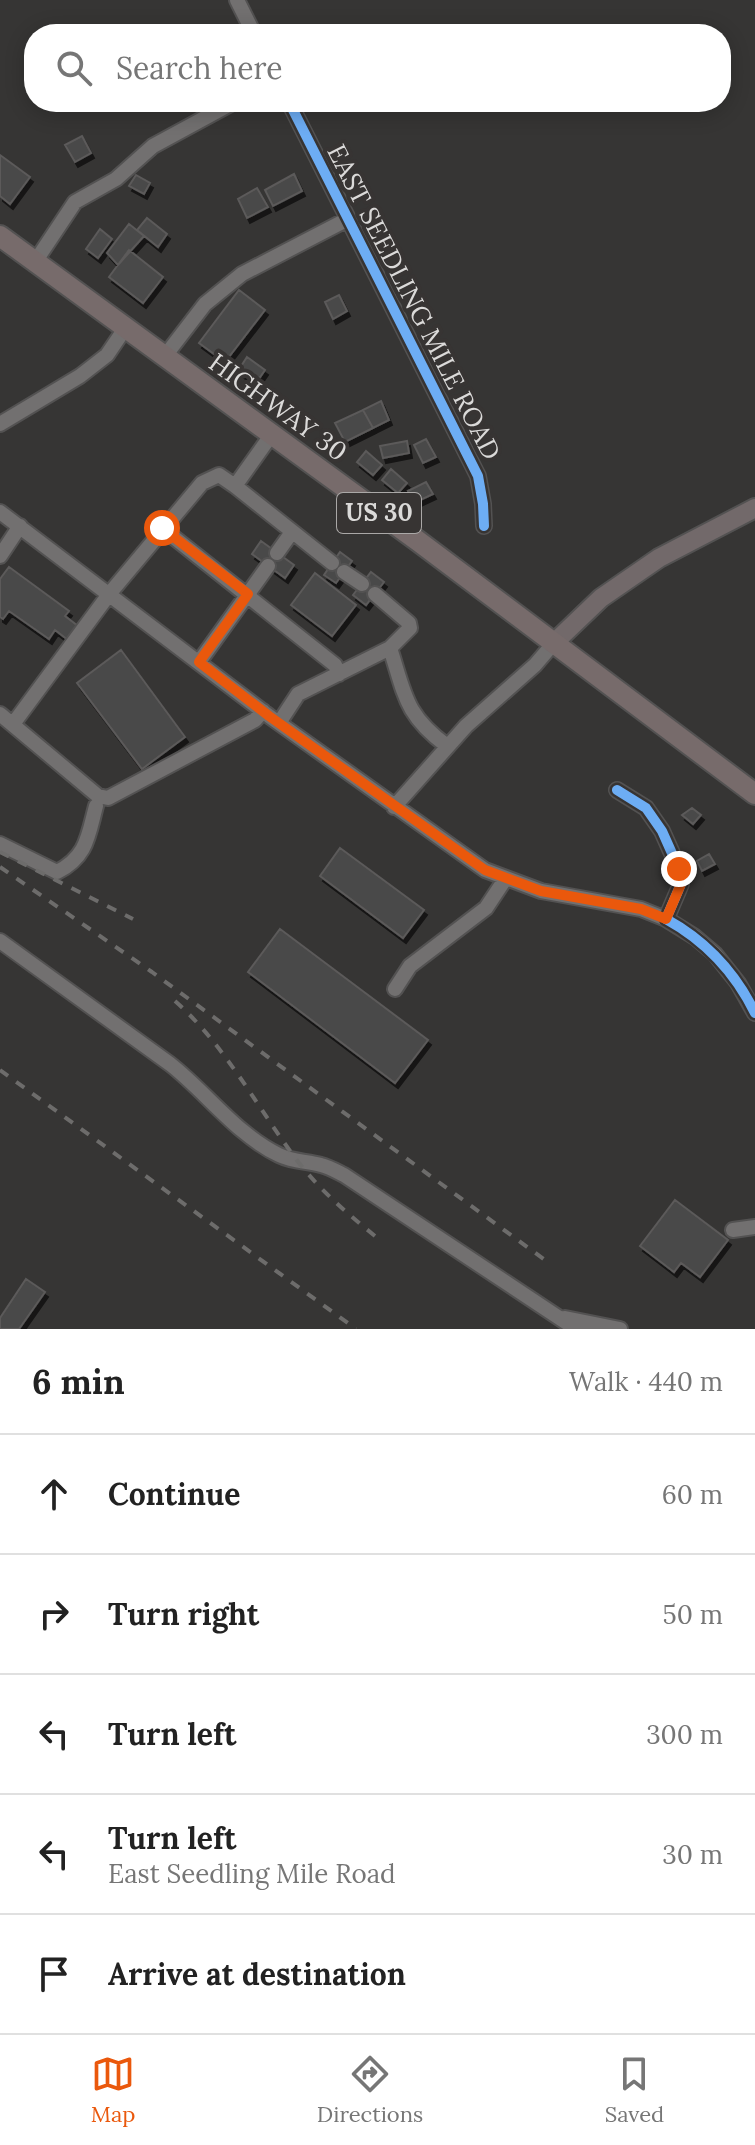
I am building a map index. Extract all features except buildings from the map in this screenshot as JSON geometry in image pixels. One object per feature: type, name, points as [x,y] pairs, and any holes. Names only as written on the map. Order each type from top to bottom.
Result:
[{"type":"highway","name":"HIGHWAY 30","points":[[0,236],[418,541],[755,794]]},
{"type":"main road","points":[[553,644],[601,598],[659,558],[755,508]]},
{"type":"street","points":[[237,0],[249,24]]},
{"type":"street","points":[[35,262],[75,202],[116,179],[153,146],[216,112]]},
{"type":"street","name":"EAST SEEDLING MILE ROAD","points":[[294,112],[478,476],[484,526]]},
{"type":"street","points":[[165,356],[205,304],[242,274],[348,219]]},
{"type":"street","points":[[0,424],[80,376],[107,355],[126,327]]},
{"type":"street","points":[[235,486],[272,434]]},
{"type":"street","points":[[13,724],[162,528],[202,483],[219,475],[362,584]]},
{"type":"street","points":[[0,512],[279,723],[485,870],[541,891],[641,909],[666,919],[695,937],[715,954],[738,983],[755,1013]]},
{"type":"street","points":[[0,556],[20,526]]},
{"type":"street","points":[[162,528],[335,665],[339,674]]},
{"type":"street","points":[[277,553],[292,532]]},
{"type":"street","points":[[199,662],[268,566]]},
{"type":"street","points":[[279,723],[298,694],[390,648],[410,628],[406,619],[375,594]]},
{"type":"street","points":[[394,807],[466,726],[535,665],[553,644]]},
{"type":"street","points":[[390,648],[410,710],[424,729],[447,746]]},
{"type":"street","points":[[0,714],[98,796],[108,798],[255,720],[263,711]]},
{"type":"street","points":[[617,790],[646,808],[662,831],[679,869],[681,884],[666,919]]},
{"type":"street","points":[[0,844],[57,872],[73,864],[81,853],[96,806]]},
{"type":"street","points":[[395,989],[410,966],[486,908],[506,878]]},
{"type":"street","points":[[0,941],[170,1064],[236,1125],[277,1154],[344,1175],[576,1329]]},
{"type":"street","points":[[733,1230],[755,1227]]},
{"type":"street","points":[[559,1317],[620,1329]]},
{"type":"railway","points":[[0,852],[133,919]]},
{"type":"railway","points":[[0,867],[152,972],[545,1260]]},
{"type":"railway","points":[[175,1001],[226,1058],[307,1173],[375,1236]]},
{"type":"railway","points":[[0,1070],[356,1329]]},
{"type":"cycle path","points":[[294,112],[478,476],[484,526]]},
{"type":"cycle path","points":[[617,790],[646,808],[662,831],[679,869],[681,884],[666,919],[694,937],[718,959],[755,1013]]},
{"type":"route","points":[[162,528],[248,594],[199,662],[394,807],[485,870],[541,891],[641,909],[666,919],[681,884],[679,869]]}]
